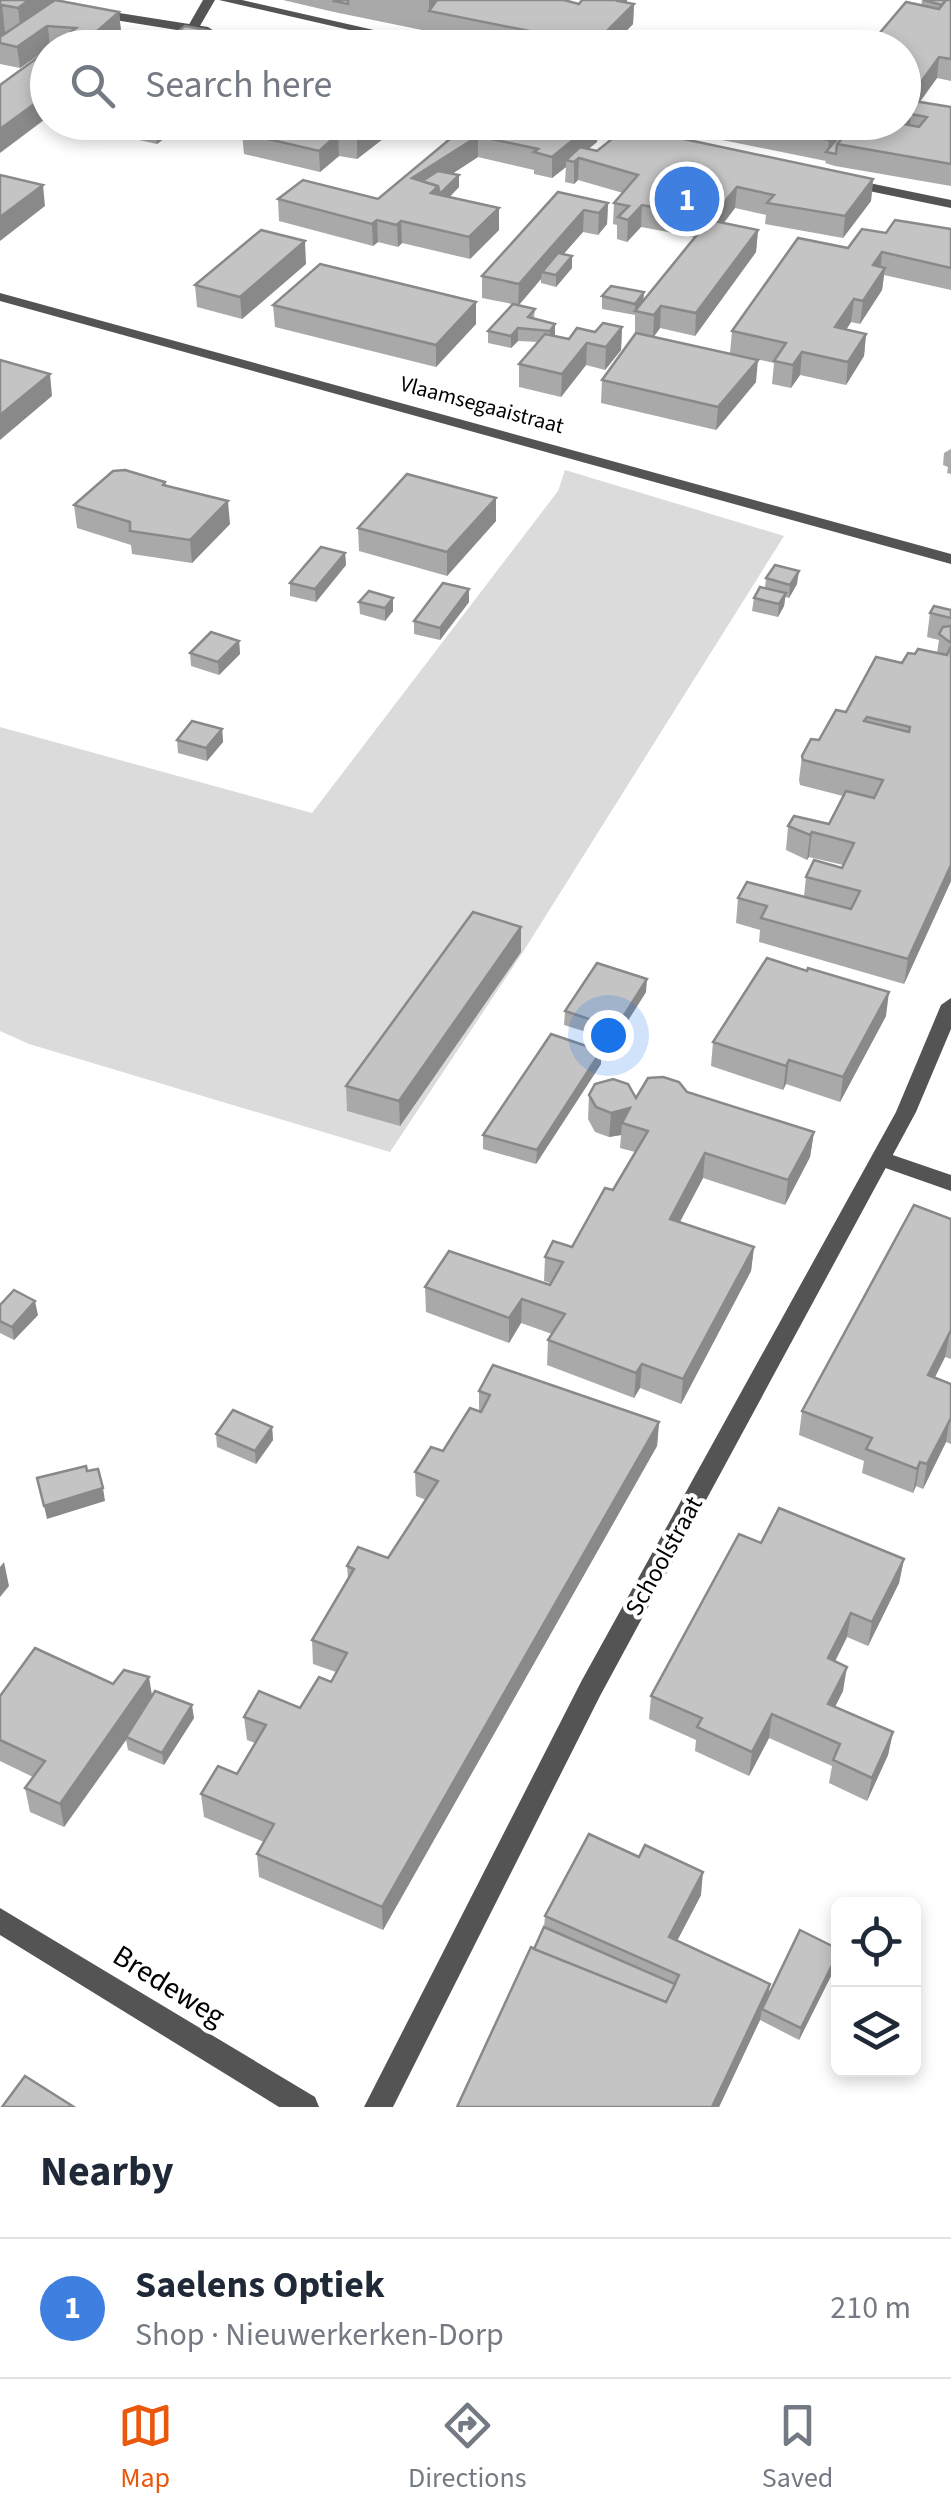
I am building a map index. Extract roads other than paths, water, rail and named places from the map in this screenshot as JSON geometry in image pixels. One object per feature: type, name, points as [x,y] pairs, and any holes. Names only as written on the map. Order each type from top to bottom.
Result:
[{"type":"street","points":[[193,28],[209,0]]},
{"type":"street","points":[[225,0],[364,30]]},
{"type":"street","points":[[83,11],[202,30]]},
{"type":"street","points":[[646,140],[654,142]]},
{"type":"street","points":[[821,177],[951,204]]},
{"type":"street","name":"Vlaamsegaaistraat","points":[[0,298],[951,559]]},
{"type":"street","name":"Schoolstraat","points":[[378,2107],[592,1688],[906,1112],[951,1005]]},
{"type":"street","points":[[881,1159],[951,1183]]},
{"type":"street","name":"Bredeweg","points":[[0,1920],[305,2107]]},
{"type":"place","name":"Saelens Optiek","points":[[687,199]]}]
